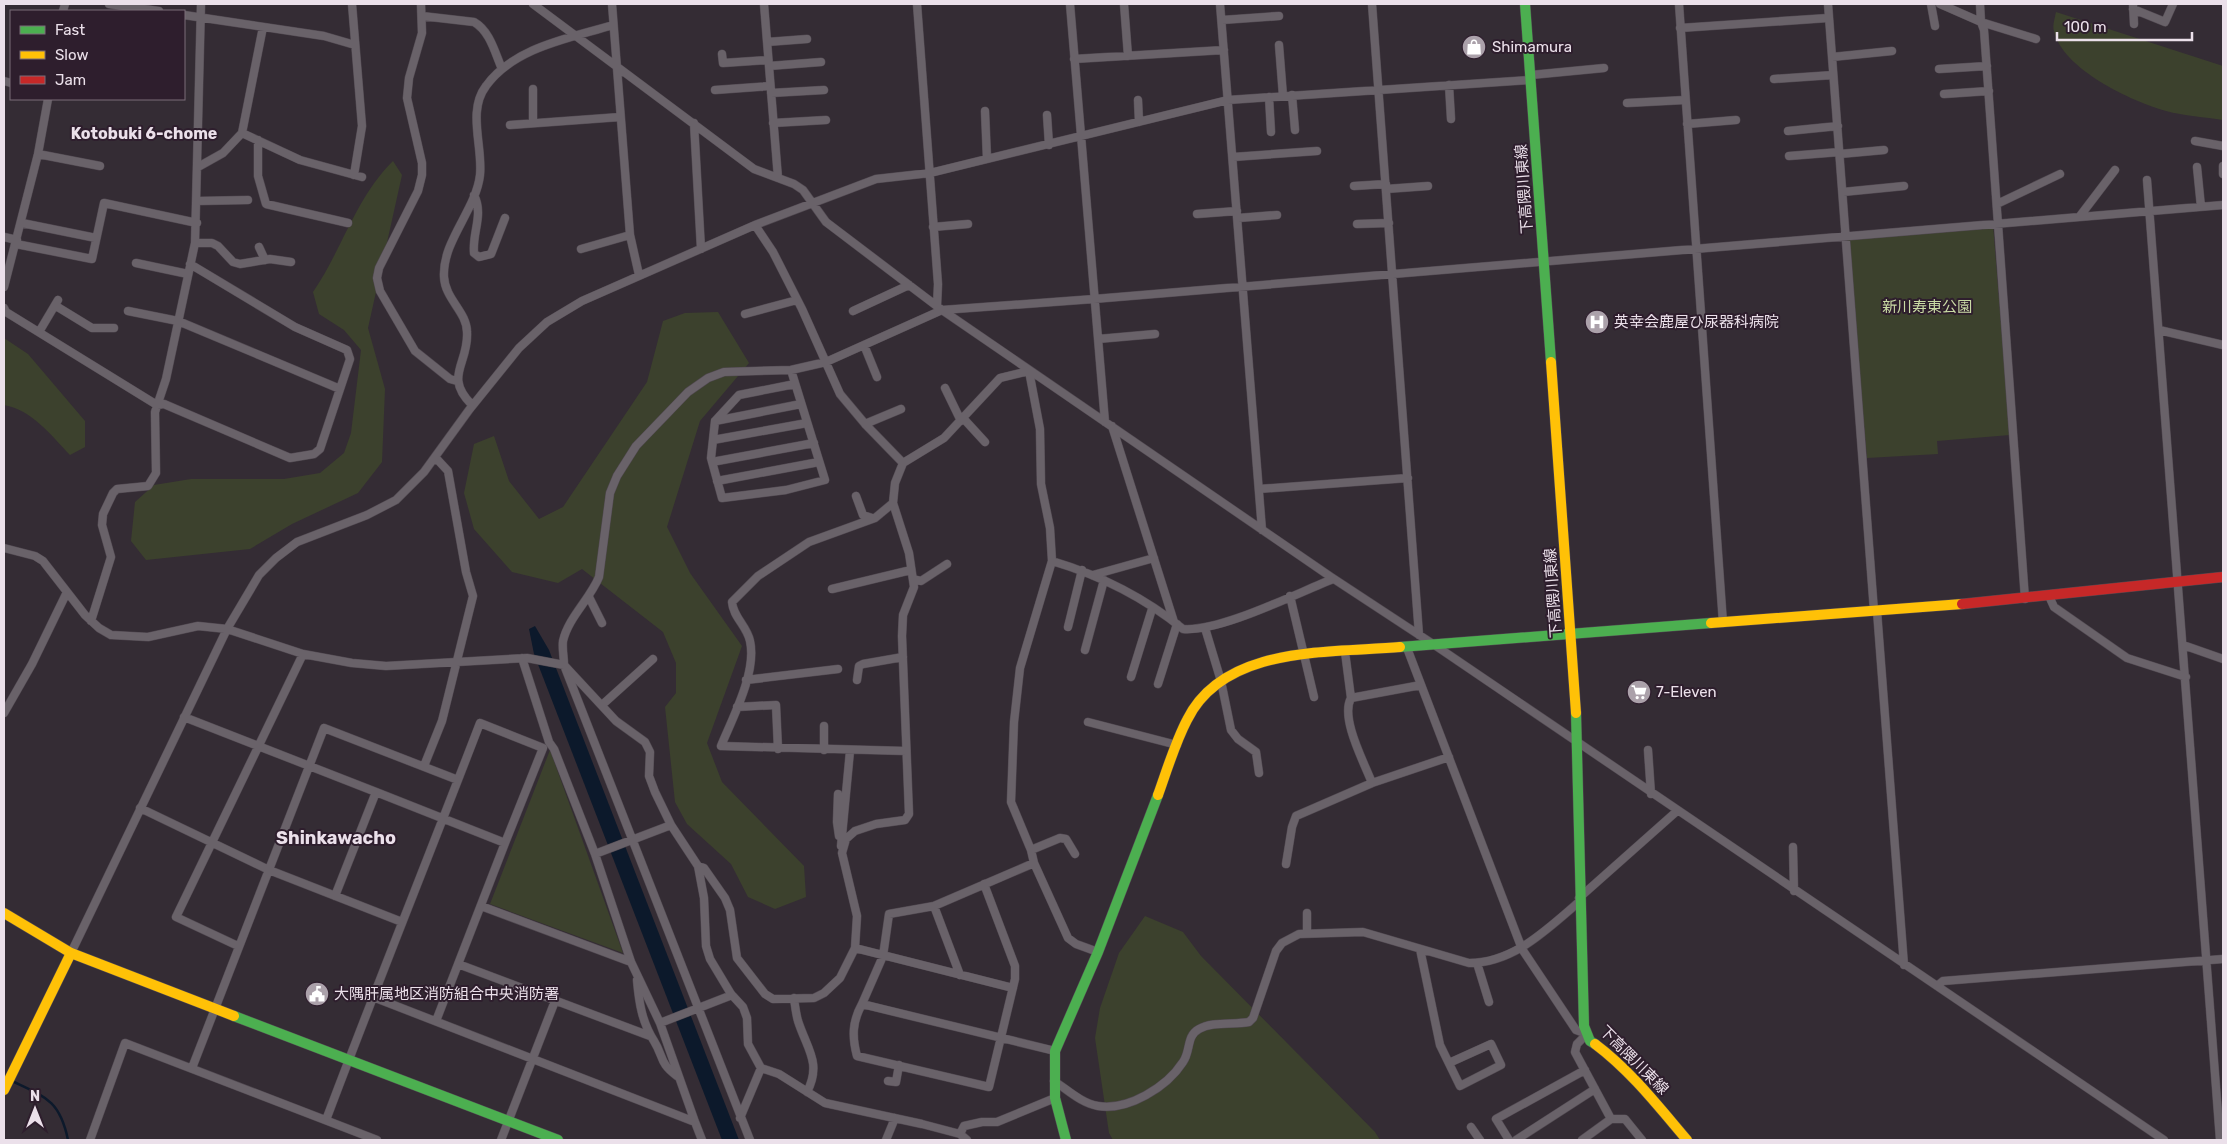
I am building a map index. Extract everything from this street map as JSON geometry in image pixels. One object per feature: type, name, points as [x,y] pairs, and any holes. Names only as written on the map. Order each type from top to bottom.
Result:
[{"type":"street","points":[[110,4],[147,7]]},
{"type":"street","points":[[91,621],[111,557],[102,525],[103,514],[113,492],[117,489],[142,488],[153,481],[156,473],[157,405],[166,379],[195,243],[201,4]]},
{"type":"street","points":[[242,133],[300,160],[358,176],[362,126],[352,4]]},
{"type":"street","points":[[421,4],[422,33],[408,78],[407,98],[422,163],[422,176],[418,191],[379,268],[377,278],[380,291],[415,351],[450,379],[457,381]]},
{"type":"street","points":[[533,4],[754,169],[803,190],[811,204],[826,222],[940,308],[1029,371],[1333,579],[1436,646],[1651,794],[2164,1140]]},
{"type":"street","points":[[612,4],[630,235],[638,276]]},
{"type":"street","points":[[764,4],[778,178]]},
{"type":"street","points":[[916,4],[940,308]]},
{"type":"street","points":[[1070,4],[1094,299],[1108,424],[1176,623],[1158,684]]},
{"type":"street","points":[[1124,4],[1128,56]]},
{"type":"street","points":[[1220,4],[1262,530]]},
{"type":"street","points":[[1372,4],[1419,635]]},
{"type":"street","name":"下高隈川東線","points":[[1526,4],[1578,744],[1584,1026],[1590,1041],[1614,1060],[1646,1091],[1688,1140]]},
{"type":"street","points":[[1679,4],[1723,623]]},
{"type":"street","points":[[1828,4],[1904,965]]},
{"type":"street","points":[[1930,4],[1935,26]]},
{"type":"street","points":[[1940,4],[1981,22],[2036,39]]},
{"type":"street","points":[[1980,4],[1981,22],[1984,30],[1999,222],[2025,599]]},
{"type":"street","points":[[2134,24],[2133,6],[2165,22],[2173,4]]},
{"type":"street","points":[[185,15],[324,36],[355,45]]},
{"type":"street","points":[[422,16],[474,22],[481,26],[487,34],[502,69]]},
{"type":"street","points":[[1222,20],[1279,16]]},
{"type":"street","points":[[1680,28],[1828,18]]},
{"type":"street","points":[[472,405],[462,395],[457,381],[467,334],[466,324],[447,293],[444,278],[446,260],[474,195],[480,174],[478,100],[484,87],[502,69],[532,51],[613,25]]},
{"type":"street","points":[[198,167],[223,153],[242,133],[263,27]]},
{"type":"street","points":[[767,42],[807,39]]},
{"type":"street","points":[[1279,45],[1295,130]]},
{"type":"street","points":[[1074,59],[1224,50]]},
{"type":"street","points":[[1832,57],[1892,51]]},
{"type":"street","points":[[722,54],[722,63],[821,62]]},
{"type":"street","points":[[1939,69],[1987,66]]},
{"type":"street","points":[[4,1090],[227,629],[260,575],[276,558],[297,542],[367,515],[396,500],[424,472],[472,405],[519,348],[547,322],[582,301],[755,225],[876,179],[930,173],[1228,100],[1449,85],[1531,78],[1604,68]]},
{"type":"street","points":[[1774,79],[1833,75]]},
{"type":"street","points":[[1449,85],[1451,118]]},
{"type":"street","points":[[533,89],[533,124]]},
{"type":"street","points":[[715,90],[824,90]]},
{"type":"street","points":[[1944,94],[1989,91]]},
{"type":"street","points":[[1269,97],[1271,132]]},
{"type":"street","points":[[4,286],[22,223],[48,100]]},
{"type":"street","points":[[1138,100],[1139,122]]},
{"type":"street","points":[[1627,103],[1685,100]]},
{"type":"street","points":[[985,111],[987,159]]},
{"type":"street","points":[[1046,115],[1049,144]]},
{"type":"street","points":[[510,125],[620,117]]},
{"type":"street","points":[[774,123],[826,120]]},
{"type":"street","points":[[1687,124],[1736,120]]},
{"type":"street","points":[[694,123],[701,250]]},
{"type":"street","points":[[1788,131],[1838,126]]},
{"type":"street","points":[[258,140],[258,176],[266,204],[348,223]]},
{"type":"street","points":[[2195,141],[2223,146]]},
{"type":"street","points":[[1233,157],[1317,150]]},
{"type":"street","points":[[1789,156],[1884,150]]},
{"type":"street","points":[[38,154],[100,166]]},
{"type":"street","points":[[2223,166],[2223,174]]},
{"type":"street","points":[[2197,167],[2201,207]]},
{"type":"street","points":[[2080,216],[2115,170]]},
{"type":"street","points":[[1997,204],[2060,174]]},
{"type":"street","points":[[2147,180],[2220,1140]]},
{"type":"street","points":[[1354,186],[1428,186]]},
{"type":"street","points":[[1843,192],[1904,186]]},
{"type":"street","points":[[474,195],[479,205],[473,245],[474,253],[485,257],[491,254],[505,218]]},
{"type":"street","points":[[197,201],[248,200]]},
{"type":"street","points":[[4,237],[17,242],[92,259],[104,203],[196,223]]},
{"type":"street","points":[[750,1140],[561,664],[563,642],[567,630],[589,597],[599,577],[603,561],[610,492],[617,476],[636,446],[688,392],[708,378],[724,372],[791,370],[826,362],[940,308],[1094,299],[1999,222],[2223,205]]},
{"type":"street","points":[[1197,214],[1277,215]]},
{"type":"street","points":[[22,223],[96,238]]},
{"type":"street","points":[[1357,224],[1389,223]]},
{"type":"street","points":[[934,227],[968,224]]},
{"type":"street","points":[[755,225],[773,252],[840,394],[864,424],[903,463]]},
{"type":"street","points":[[581,249],[630,235]]},
{"type":"street","points":[[195,243],[212,243],[218,246],[233,262],[240,264],[265,260],[291,262]]},
{"type":"street","points":[[259,247],[265,260]]},
{"type":"street","points":[[136,263],[188,274]]},
{"type":"street","points":[[4,308],[6,312],[157,405],[164,404],[290,458],[314,454],[320,449],[350,359],[347,350],[295,328],[190,264]]},
{"type":"street","points":[[853,311],[909,285]]},
{"type":"street","points":[[745,314],[797,300]]},
{"type":"street","points":[[39,332],[57,303],[92,328],[114,328]]},
{"type":"street","points":[[128,311],[178,321],[340,389]]},
{"type":"street","points":[[2158,330],[2223,345]]},
{"type":"street","points":[[1098,338],[1155,334]]},
{"type":"street","points":[[864,345],[877,376]]},
{"type":"street","points":[[791,370],[825,480],[786,490],[722,498],[712,462],[716,421],[739,396],[795,384]]},
{"type":"street","points":[[842,853],[846,839],[855,832],[884,821],[905,820],[909,814],[903,657],[904,615],[914,587],[909,554],[893,503],[895,483],[903,463],[944,438],[1000,378],[1029,371]]},
{"type":"street","points":[[1029,371],[1040,428],[1041,484],[1050,528],[1052,561],[1020,668],[1014,722],[1012,802],[1031,850],[1034,863],[1068,938],[1076,944],[1098,952]]},
{"type":"street","points":[[945,388],[962,419],[985,442]]},
{"type":"street","points":[[716,421],[801,404]]},
{"type":"street","points":[[864,424],[901,409]]},
{"type":"street","points":[[713,440],[807,423]]},
{"type":"street","points":[[712,462],[814,443]]},
{"type":"street","points":[[424,766],[442,721],[473,596],[466,572],[448,471],[435,457]]},
{"type":"street","points":[[717,481],[820,462]]},
{"type":"street","points":[[1259,489],[1408,478]]},
{"type":"street","points":[[856,496],[863,515],[872,518]]},
{"type":"street","points":[[893,503],[872,518],[809,542],[758,576],[732,602],[733,610],[746,630],[750,643],[749,670],[737,707],[721,746],[850,751],[906,751]]},
{"type":"street","points":[[4,548],[35,556],[43,561],[91,621],[111,635],[129,637],[148,636],[198,626],[227,629],[303,654],[352,663],[386,666],[458,660],[524,658],[561,664],[616,720],[645,742],[650,752],[649,776],[671,825],[698,866],[704,898],[706,946],[710,958],[732,995],[743,1007],[747,1018],[748,1044],[761,1068],[779,1074],[825,1103],[960,1134],[967,1140]]},
{"type":"street","points":[[1093,575],[1154,558]]},
{"type":"street","points":[[1052,561],[1082,570],[1104,580],[1183,629],[1205,628],[1333,579]]},
{"type":"street","points":[[832,589],[912,574],[921,581],[947,564]]},
{"type":"street","points":[[1068,627],[1082,570]]},
{"type":"street","points":[[1066,1140],[1055,1098],[1055,1051],[1098,952],[1187,719],[1204,696],[1221,681],[1243,668],[1276,657],[2025,599],[2178,581],[2223,578]]},
{"type":"street","points":[[1085,650],[1104,580]]},
{"type":"street","points":[[4,713],[32,664],[67,592]]},
{"type":"street","points":[[1290,596],[1314,697]]},
{"type":"street","points":[[2048,596],[2054,607],[2127,658],[2186,677]]},
{"type":"street","points":[[589,597],[602,623]]},
{"type":"street","points":[[1131,677],[1152,609]]},
{"type":"street","points":[[1205,628],[1221,681],[1230,730],[1238,739],[1256,752],[1259,773]]},
{"type":"street","points":[[2183,645],[2223,658]]},
{"type":"street","points":[[1407,648],[1522,949],[1576,1030],[1587,1034],[1577,1044],[1575,1052],[1611,1119]]},
{"type":"street","points":[[1345,652],[1351,698],[1348,702],[1348,720],[1372,783]]},
{"type":"street","points":[[238,946],[176,917],[303,654]]},
{"type":"street","points":[[857,680],[858,666],[903,657]]},
{"type":"street","points":[[524,658],[549,742],[554,749],[595,854],[631,962],[660,1023],[702,1140]]},
{"type":"street","points":[[602,705],[653,659]]},
{"type":"street","points":[[746,680],[838,669]]},
{"type":"street","points":[[1351,698],[1421,685]]},
{"type":"street","points":[[737,707],[776,705],[778,749]]},
{"type":"street","points":[[184,717],[505,843]]},
{"type":"street","points":[[1088,722],[1177,744]]},
{"type":"street","points":[[326,1120],[480,723],[543,748]]},
{"type":"street","points":[[824,726],[824,750]]},
{"type":"street","points":[[192,1068],[324,728],[458,780]]},
{"type":"street","points":[[436,1021],[543,748],[549,742]]},
{"type":"street","points":[[1648,750],[1651,794]]},
{"type":"street","points":[[841,840],[850,751]]},
{"type":"street","points":[[1286,864],[1292,827],[1296,816],[1372,783],[1448,757]]},
{"type":"street","points":[[335,896],[376,792]]},
{"type":"street","points":[[698,866],[704,868],[725,898],[730,910],[737,958],[765,994],[774,999],[814,998],[824,993],[840,978],[855,948],[858,932],[857,916],[842,853],[837,822],[838,794]]},
{"type":"street","points":[[140,808],[269,870],[402,922]]},
{"type":"street","points":[[1054,1081],[1084,1101],[1098,1106],[1123,1104],[1153,1090],[1174,1075],[1185,1060],[1191,1037],[1198,1029],[1207,1026],[1249,1022],[1257,1008],[1276,951],[1282,943],[1308,933],[1363,932],[1469,963],[1477,963],[1522,949],[1580,900],[1677,811]]},
{"type":"street","points":[[595,854],[671,825]]},
{"type":"street","points":[[1031,850],[1060,838],[1066,840],[1075,854]]},
{"type":"street","points":[[1794,847],[1794,890]]},
{"type":"street","points":[[984,884],[1015,966],[1013,988],[989,1087],[857,1056],[853,1041],[853,1027],[856,1015],[883,956],[889,914],[934,906],[984,884],[1034,863]]},
{"type":"street","points":[[481,906],[631,962]]},
{"type":"street","points":[[934,906],[960,975]]},
{"type":"street","points":[[4,913],[71,952],[558,1140]]},
{"type":"street","points":[[1307,913],[1308,933]]},
{"type":"street","points":[[855,948],[1013,988]]},
{"type":"street","points":[[1420,949],[1440,1045],[1460,1086],[1501,1065],[1491,1044],[1449,1063]]},
{"type":"street","points":[[1937,986],[1943,981],[2223,959]]},
{"type":"street","points":[[1477,963],[1489,1002]]},
{"type":"street","points":[[458,964],[650,1036]]},
{"type":"street","points":[[636,974],[640,1010],[650,1036],[665,1068],[678,1076]]},
{"type":"street","points":[[660,1023],[732,995]]},
{"type":"street","points":[[373,997],[533,1057],[695,1122]]},
{"type":"street","points":[[794,998],[798,1020],[814,1062],[813,1080],[807,1092]]},
{"type":"street","points":[[501,1140],[555,1001]]},
{"type":"street","points":[[862,1004],[1055,1051]]},
{"type":"street","points":[[90,1140],[125,1043],[377,1140]]},
{"type":"street","points":[[888,1080],[896,1082],[899,1065]]},
{"type":"street","points":[[740,1118],[761,1068]]},
{"type":"street","points":[[1509,1140],[1496,1119],[1585,1070]]},
{"type":"street","points":[[1516,1140],[1595,1089]]},
{"type":"street","points":[[960,1134],[964,1126],[997,1122],[1055,1098]]},
{"type":"street","points":[[886,1140],[895,1118]]},
{"type":"street","points":[[1582,1140],[1611,1119],[1626,1119],[1639,1139]]},
{"type":"street","points":[[1471,1127],[1480,1140]]},
{"type":"green space","points":[[2056,12],[2223,66],[2223,120],[2187,115],[2152,107],[2101,82],[2084,71],[2060,45],[2053,29]]},
{"type":"green space","points":[[393,161],[402,175],[368,328],[385,389],[382,462],[358,493],[292,524],[250,549],[146,560],[131,541],[135,502],[154,485],[191,479],[284,479],[320,473],[344,453],[351,433],[361,350],[344,330],[319,314],[313,292],[333,259],[359,207],[380,175]]},
{"type":"green space","name":"新川寿東公園","points":[[1993,225],[2010,435],[1937,441],[1938,454],[1867,458],[1847,235]]},
{"type":"green space","points":[[718,312],[749,363],[700,421],[667,527],[690,573],[742,646],[707,743],[722,782],[804,866],[806,897],[775,909],[748,897],[731,864],[687,824],[675,802],[665,707],[676,693],[676,663],[663,632],[582,569],[558,583],[512,572],[474,529],[464,493],[474,444],[494,436],[509,481],[539,519],[563,507],[647,382],[663,321],[685,313]]},
{"type":"green space","points":[[4,338],[28,354],[85,421],[85,447],[70,455],[40,424],[23,412],[4,405]]},
{"type":"green space","points":[[550,750],[623,953],[490,904]]},
{"type":"green space","points":[[1145,916],[1183,932],[1201,956],[1375,1132],[1380,1140],[1113,1140],[1109,1133],[1095,1038],[1100,1008],[1119,953]]},
{"type":"water","points":[[535,626],[549,650],[739,1140],[722,1140],[534,654],[529,629]]},
{"type":"waterway","points":[[12,1081],[43,1096],[56,1108],[65,1127],[68,1140]]},
{"type":"traffic: fast","points":[[1525,4],[1551,362]]},
{"type":"traffic: fast","points":[[1400,647],[1711,623]]},
{"type":"traffic: fast","points":[[1576,713],[1584,1026],[1590,1041],[1595,1044]]},
{"type":"traffic: fast","points":[[1066,1140],[1055,1098],[1055,1051],[1098,952],[1158,795]]},
{"type":"traffic: fast","points":[[234,1016],[558,1140]]},
{"type":"traffic: slow","points":[[1551,362],[1576,713]]},
{"type":"traffic: slow","points":[[1711,623],[1962,604]]},
{"type":"traffic: slow","points":[[1158,795],[1187,720],[1204,696],[1226,678],[1252,666],[1281,658],[1342,650],[1400,647]]},
{"type":"traffic: slow","points":[[4,913],[71,953],[234,1016]]},
{"type":"traffic: slow","points":[[4,1090],[71,953]]},
{"type":"traffic: slow","points":[[1595,1044],[1632,1077],[1687,1140]]},
{"type":"traffic: jam","points":[[1962,604],[2223,577]]},
{"type":"place","name":"Shimamura","points":[[1474,47]]},
{"type":"place","name":"英幸会鹿屋ひ尿器科病院","points":[[1597,322]]},
{"type":"place","name":"7-Eleven","points":[[1639,692]]},
{"type":"place","name":"大隅肝属地区消防組合中央消防署","points":[[317,994]]},
{"type":"district","name":"Kotobuki 6-chome","points":[[144,133]]},
{"type":"district","name":"Shinkawacho","points":[[336,838]]}]
